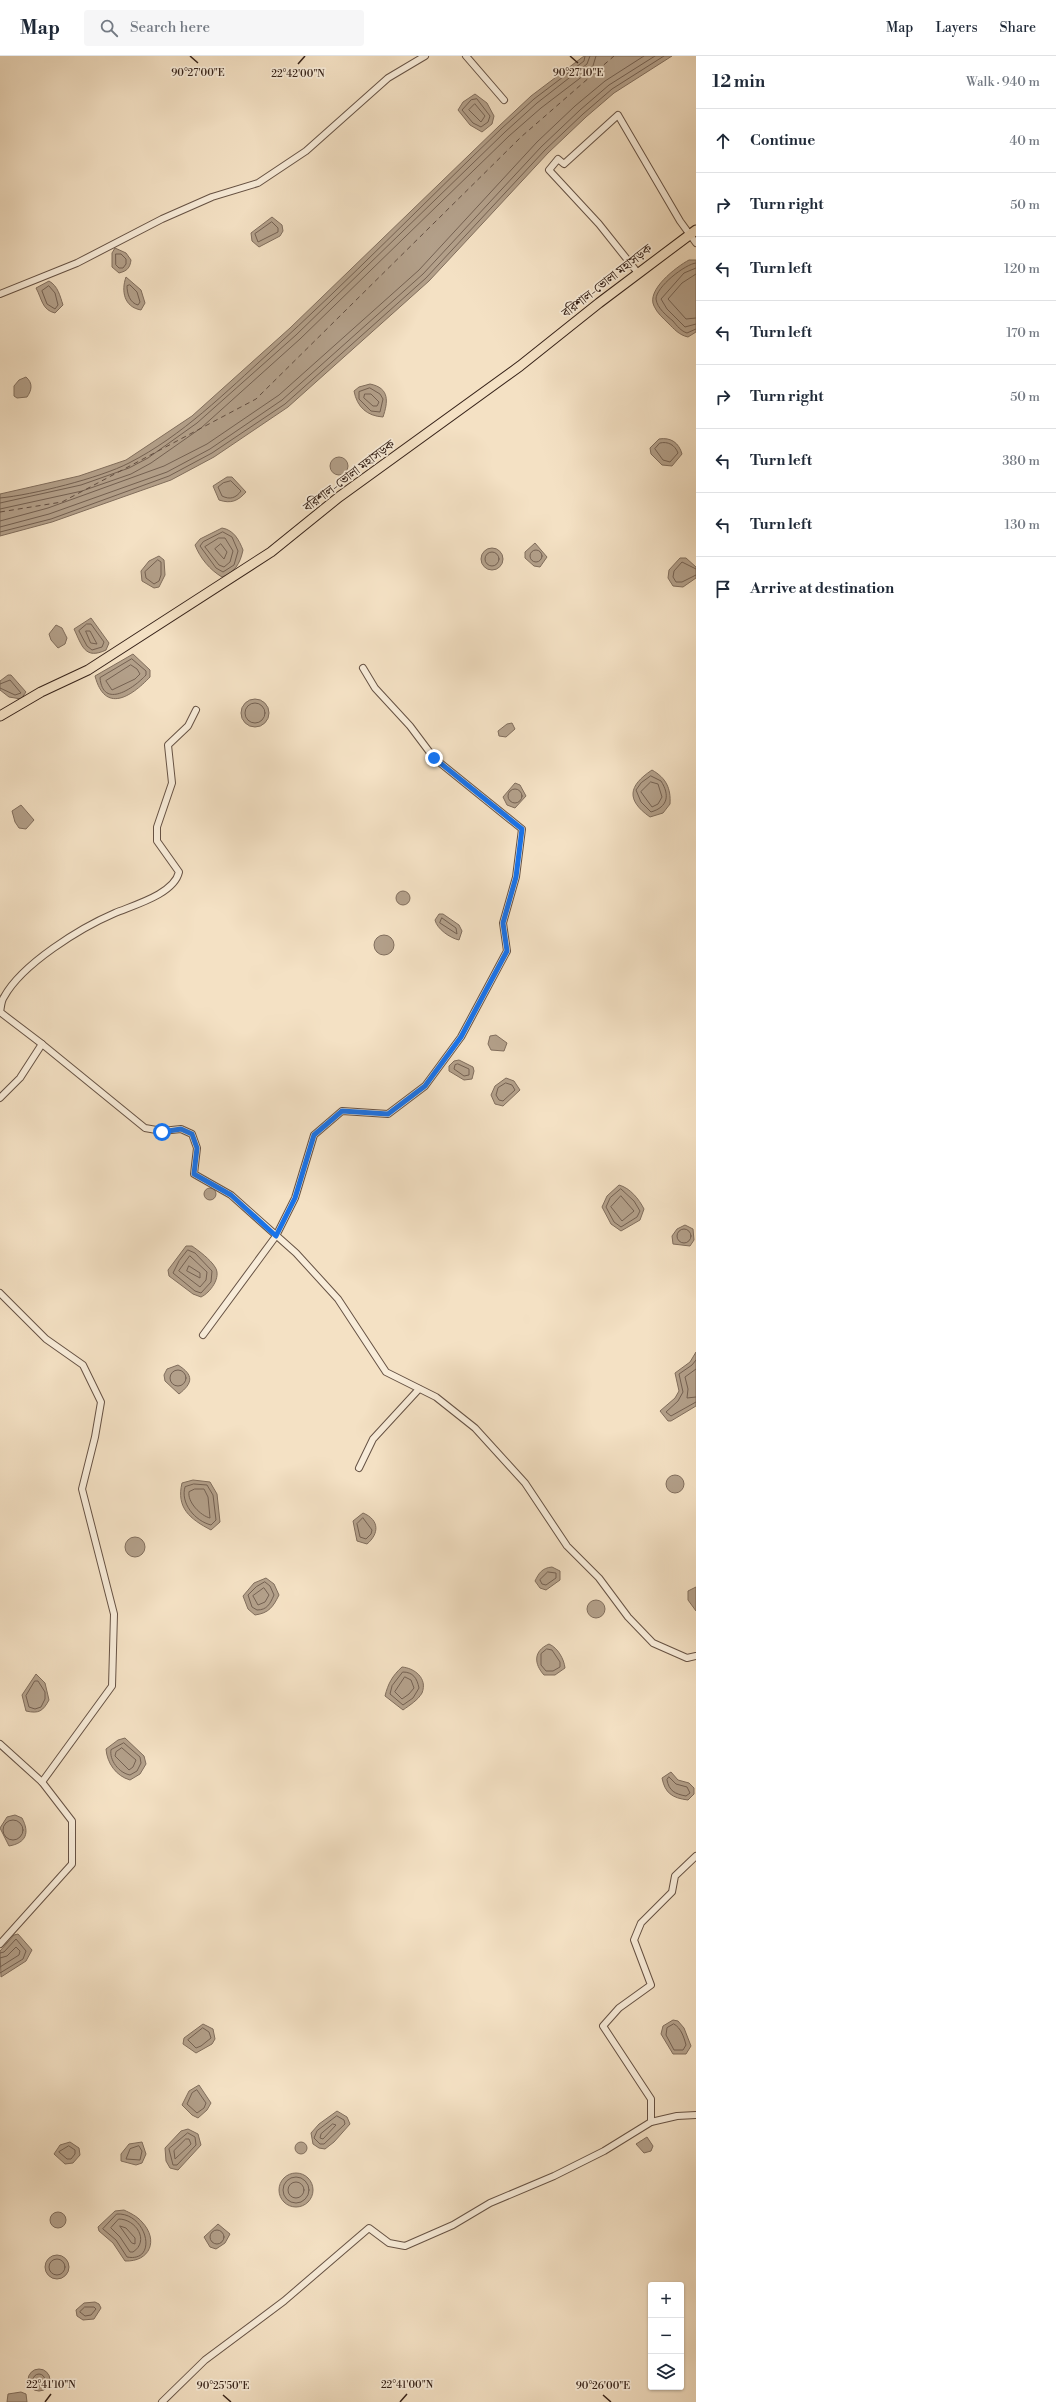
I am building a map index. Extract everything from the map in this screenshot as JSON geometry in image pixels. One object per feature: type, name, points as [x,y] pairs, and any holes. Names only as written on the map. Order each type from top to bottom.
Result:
[{"type":"highway","name":"বরিশাল-ভোলা মহাসড়ক","points":[[0,716],[41,692],[88,670],[271,552],[339,498],[520,366],[638,273],[693,232]]},
{"type":"street","points":[[0,294],[77,263],[162,220],[212,197],[258,183],[306,151],[388,78],[425,56]]},
{"type":"street","points":[[466,56],[504,100]]},
{"type":"street","points":[[638,273],[599,224],[549,170],[558,159],[564,164],[617,116],[619,115],[693,232],[696,243]]},
{"type":"street","points":[[203,1335],[276,1236],[295,1198],[314,1135],[342,1111],[388,1114],[425,1086],[461,1037],[507,951],[503,923],[516,877],[522,829],[434,758],[410,726],[375,688],[363,668]]},
{"type":"street","points":[[196,710],[188,726],[168,745],[172,783],[157,828],[157,841],[179,872],[178,879],[154,897],[114,914],[39,957],[24,971],[3,998],[0,1012],[42,1044],[145,1128],[162,1132],[181,1129],[192,1134],[197,1148],[194,1174],[231,1195],[296,1253],[338,1299],[386,1372],[419,1389],[456,1411],[480,1433],[525,1483],[567,1546],[599,1578],[628,1617],[653,1643],[687,1658],[696,1656]]},
{"type":"street","points":[[0,1098],[20,1078],[42,1044]]},
{"type":"street","points":[[0,1293],[46,1339],[83,1365],[101,1402],[95,1437],[82,1489],[114,1614],[112,1686],[42,1782]]},
{"type":"street","points":[[359,1468],[373,1439],[419,1389]]},
{"type":"street","points":[[0,1744],[42,1782],[72,1821],[72,1864],[0,1944]]},
{"type":"street","points":[[651,2122],[651,2099],[603,2026],[620,2008],[650,1985],[634,1940],[641,1923],[672,1892],[676,1876],[696,1856]]},
{"type":"street","points":[[162,2402],[205,2360],[284,2301],[369,2228],[389,2243],[405,2246],[453,2225],[490,2202],[554,2176],[604,2151],[651,2122],[677,2116],[696,2115]]},
{"type":"water","points":[[584,56],[672,56],[614,93],[586,117],[548,153],[429,281],[288,407],[214,457],[171,480],[52,522],[0,536],[0,494],[79,476],[126,460],[192,416],[290,328],[531,96]]},
{"type":"water","points":[[475,94],[487,103],[494,116],[492,124],[482,132],[470,125],[458,110],[463,102]]},
{"type":"water","points":[[272,217],[282,225],[283,231],[280,236],[259,247],[252,241],[251,233]]},
{"type":"water","points":[[115,248],[126,253],[131,260],[128,269],[119,273],[112,267],[112,253]]},
{"type":"water","points":[[689,260],[696,260],[696,332],[688,337],[677,332],[660,315],[654,306],[653,300],[654,293],[658,286],[670,273]]},
{"type":"water","points":[[126,277],[141,290],[145,303],[141,310],[131,306],[125,298],[124,288]]},
{"type":"water","points":[[49,281],[57,288],[63,305],[55,313],[51,312],[45,307],[36,288]]},
{"type":"water","points":[[26,377],[31,384],[30,392],[27,397],[17,398],[14,396],[14,386],[19,380]]},
{"type":"water","points":[[370,384],[381,389],[386,396],[386,406],[383,417],[368,413],[360,406],[355,397],[354,391],[359,387]]},
{"type":"water","points":[[659,439],[671,440],[677,444],[681,450],[682,454],[672,466],[662,465],[651,454],[650,448]]},
{"type":"water","points":[[335,457],[343,457],[348,462],[346,473],[343,475],[335,475],[330,470],[330,462]]},
{"type":"water","points":[[227,477],[232,477],[246,492],[240,498],[231,502],[219,500],[213,486]]},
{"type":"water","points":[[222,528],[233,533],[238,539],[243,550],[234,570],[222,577],[213,571],[206,563],[195,545],[200,539]]},
{"type":"water","points":[[535,543],[547,557],[540,567],[534,566],[525,558],[525,552]]},
{"type":"water","points":[[492,548],[500,551],[503,559],[500,567],[492,570],[484,567],[481,559],[484,551]]},
{"type":"water","points":[[159,556],[164,560],[165,575],[159,587],[154,588],[142,581],[141,571],[149,561]]},
{"type":"water","points":[[680,558],[686,558],[696,567],[696,578],[683,587],[673,586],[668,578],[669,570]]},
{"type":"water","points":[[91,618],[109,643],[106,650],[99,653],[93,653],[85,650],[74,629]]},
{"type":"water","points":[[56,625],[62,628],[67,638],[65,644],[58,648],[51,640],[49,634]]},
{"type":"water","points":[[133,654],[150,670],[150,677],[135,691],[127,695],[119,698],[112,698],[105,695],[99,688],[95,676]]},
{"type":"water","points":[[8,675],[11,675],[26,692],[21,699],[9,697],[0,690],[0,681]]},
{"type":"water","points":[[255,699],[265,703],[269,713],[265,723],[255,727],[245,723],[241,713],[245,703]]},
{"type":"water","points":[[512,723],[515,729],[506,737],[499,736],[498,731],[507,724]]},
{"type":"water","points":[[652,770],[661,776],[667,784],[670,793],[670,804],[663,813],[650,817],[637,805],[633,793],[634,787],[638,782]]},
{"type":"water","points":[[515,783],[520,785],[526,796],[515,808],[507,805],[503,797]]},
{"type":"water","points":[[21,805],[34,820],[26,829],[19,828],[15,822],[12,811]]},
{"type":"water","points":[[400,891],[406,891],[410,895],[410,901],[406,905],[400,905],[396,901],[396,895]]},
{"type":"water","points":[[439,914],[443,914],[459,925],[462,931],[459,940],[448,935],[438,927],[435,920]]},
{"type":"water","points":[[384,935],[391,938],[394,945],[391,952],[384,955],[377,952],[374,945],[377,938]]},
{"type":"water","points":[[496,1035],[507,1043],[504,1051],[491,1050],[488,1044],[490,1036]]},
{"type":"water","points":[[459,1060],[473,1067],[474,1071],[472,1079],[464,1080],[449,1071],[449,1066],[454,1061]]},
{"type":"water","points":[[506,1078],[514,1081],[520,1090],[503,1106],[495,1104],[491,1095],[495,1086]]},
{"type":"water","points":[[619,1185],[623,1186],[634,1194],[644,1209],[640,1220],[621,1231],[611,1224],[602,1207],[607,1196]]},
{"type":"water","points":[[212,1188],[215,1189],[215,1199],[208,1200],[205,1199],[204,1192],[205,1189]]},
{"type":"water","points":[[685,1225],[693,1229],[694,1240],[690,1246],[673,1244],[672,1236],[677,1229]]},
{"type":"water","points":[[186,1246],[192,1246],[201,1253],[213,1264],[217,1271],[214,1284],[208,1292],[201,1297],[193,1294],[169,1276],[168,1270]]},
{"type":"water","points":[[696,1352],[696,1406],[671,1421],[668,1421],[660,1411],[675,1398],[679,1391],[675,1373],[690,1362]]},
{"type":"water","points":[[178,1365],[187,1372],[190,1379],[187,1386],[179,1394],[165,1381],[164,1375],[167,1369]]},
{"type":"water","points":[[671,1475],[679,1475],[684,1480],[682,1491],[679,1493],[671,1493],[666,1488],[666,1480]]},
{"type":"water","points":[[193,1480],[210,1482],[217,1494],[220,1522],[211,1530],[191,1517],[183,1506],[181,1499],[182,1483]]},
{"type":"water","points":[[363,1513],[372,1519],[376,1527],[374,1536],[367,1544],[357,1541],[353,1521]]},
{"type":"water","points":[[135,1537],[142,1540],[145,1547],[142,1554],[135,1557],[128,1554],[125,1547],[128,1540]]},
{"type":"water","points":[[552,1567],[560,1571],[560,1580],[546,1590],[540,1588],[535,1581],[536,1578],[543,1570]]},
{"type":"water","points":[[266,1578],[274,1584],[279,1595],[270,1609],[264,1613],[255,1615],[248,1609],[243,1596],[254,1583]]},
{"type":"water","points":[[696,1587],[696,1611],[688,1600],[688,1591]]},
{"type":"water","points":[[592,1600],[600,1600],[605,1605],[603,1616],[600,1618],[592,1618],[587,1613],[587,1605]]},
{"type":"water","points":[[549,1644],[558,1651],[565,1668],[555,1675],[544,1675],[537,1662],[540,1650]]},
{"type":"water","points":[[402,1667],[411,1669],[419,1675],[423,1683],[422,1693],[414,1702],[403,1710],[385,1696],[391,1680]]},
{"type":"water","points":[[36,1674],[45,1683],[49,1700],[45,1707],[40,1711],[26,1711],[22,1695]]},
{"type":"water","points":[[125,1738],[144,1756],[146,1764],[140,1774],[130,1780],[120,1775],[113,1768],[108,1759],[106,1749],[118,1740]]},
{"type":"water","points":[[671,1772],[678,1780],[689,1783],[694,1788],[694,1794],[688,1800],[678,1798],[667,1791],[662,1778]]},
{"type":"water","points":[[15,1815],[22,1818],[26,1828],[26,1833],[23,1840],[15,1845],[9,1846],[0,1828],[7,1817]]},
{"type":"water","points":[[18,1934],[32,1950],[26,1961],[1,1977],[0,1951],[14,1935]]},
{"type":"water","points":[[673,2020],[678,2021],[684,2028],[691,2046],[686,2054],[673,2054],[661,2034],[663,2026]]},
{"type":"water","points":[[203,2024],[213,2029],[215,2039],[212,2044],[196,2053],[183,2044],[184,2038]]},
{"type":"water","points":[[199,2085],[211,2103],[207,2110],[198,2118],[192,2115],[182,2105],[189,2091]]},
{"type":"water","points":[[337,2111],[347,2117],[350,2124],[334,2142],[325,2149],[319,2148],[313,2144],[311,2133],[319,2124]]},
{"type":"water","points":[[188,2129],[198,2134],[201,2145],[178,2170],[170,2168],[166,2161],[165,2148],[181,2131]]},
{"type":"water","points":[[647,2137],[653,2146],[651,2151],[644,2153],[636,2144]]},
{"type":"water","points":[[70,2142],[79,2148],[80,2155],[73,2163],[65,2164],[54,2154],[60,2145]]},
{"type":"water","points":[[142,2142],[146,2154],[142,2163],[136,2165],[121,2161],[121,2154],[129,2144]]},
{"type":"water","points":[[299,2142],[303,2142],[307,2148],[303,2154],[299,2154],[295,2150],[295,2146]]},
{"type":"water","points":[[293,2173],[299,2173],[303,2174],[310,2180],[313,2190],[312,2197],[306,2204],[299,2207],[293,2207],[289,2206],[282,2200],[279,2193],[279,2187],[280,2183],[286,2176]]},
{"type":"water","points":[[124,2210],[140,2220],[147,2229],[151,2243],[146,2254],[141,2258],[125,2261],[113,2243],[99,2231],[98,2227],[115,2211]]},
{"type":"water","points":[[55,2212],[61,2212],[66,2217],[64,2226],[61,2228],[55,2228],[50,2223],[50,2217]]},
{"type":"water","points":[[218,2224],[230,2234],[225,2243],[216,2249],[210,2247],[204,2237]]},
{"type":"water","points":[[57,2255],[62,2256],[68,2262],[68,2272],[62,2278],[57,2279],[52,2278],[46,2272],[45,2267],[46,2262],[52,2256]]},
{"type":"water","points":[[95,2302],[99,2304],[101,2308],[94,2319],[83,2320],[77,2316],[76,2310],[84,2303]]},
{"type":"water","points":[[39,2369],[43,2370],[49,2376],[49,2384],[43,2390],[39,2391],[35,2390],[29,2384],[28,2380],[29,2376],[35,2370]]},
{"type":"water","points":[[21,2392],[26,2394],[27,2402],[7,2402],[8,2394]]},
{"type":"ferry route","points":[[0,512],[62,502],[256,399],[521,137],[614,56]]},
{"type":"route","points":[[162,1132],[181,1129],[192,1134],[197,1148],[194,1174],[231,1195],[276,1236],[295,1198],[314,1135],[342,1111],[388,1114],[425,1086],[461,1037],[490,987],[507,951],[503,923],[516,877],[522,829],[434,758]]}]
